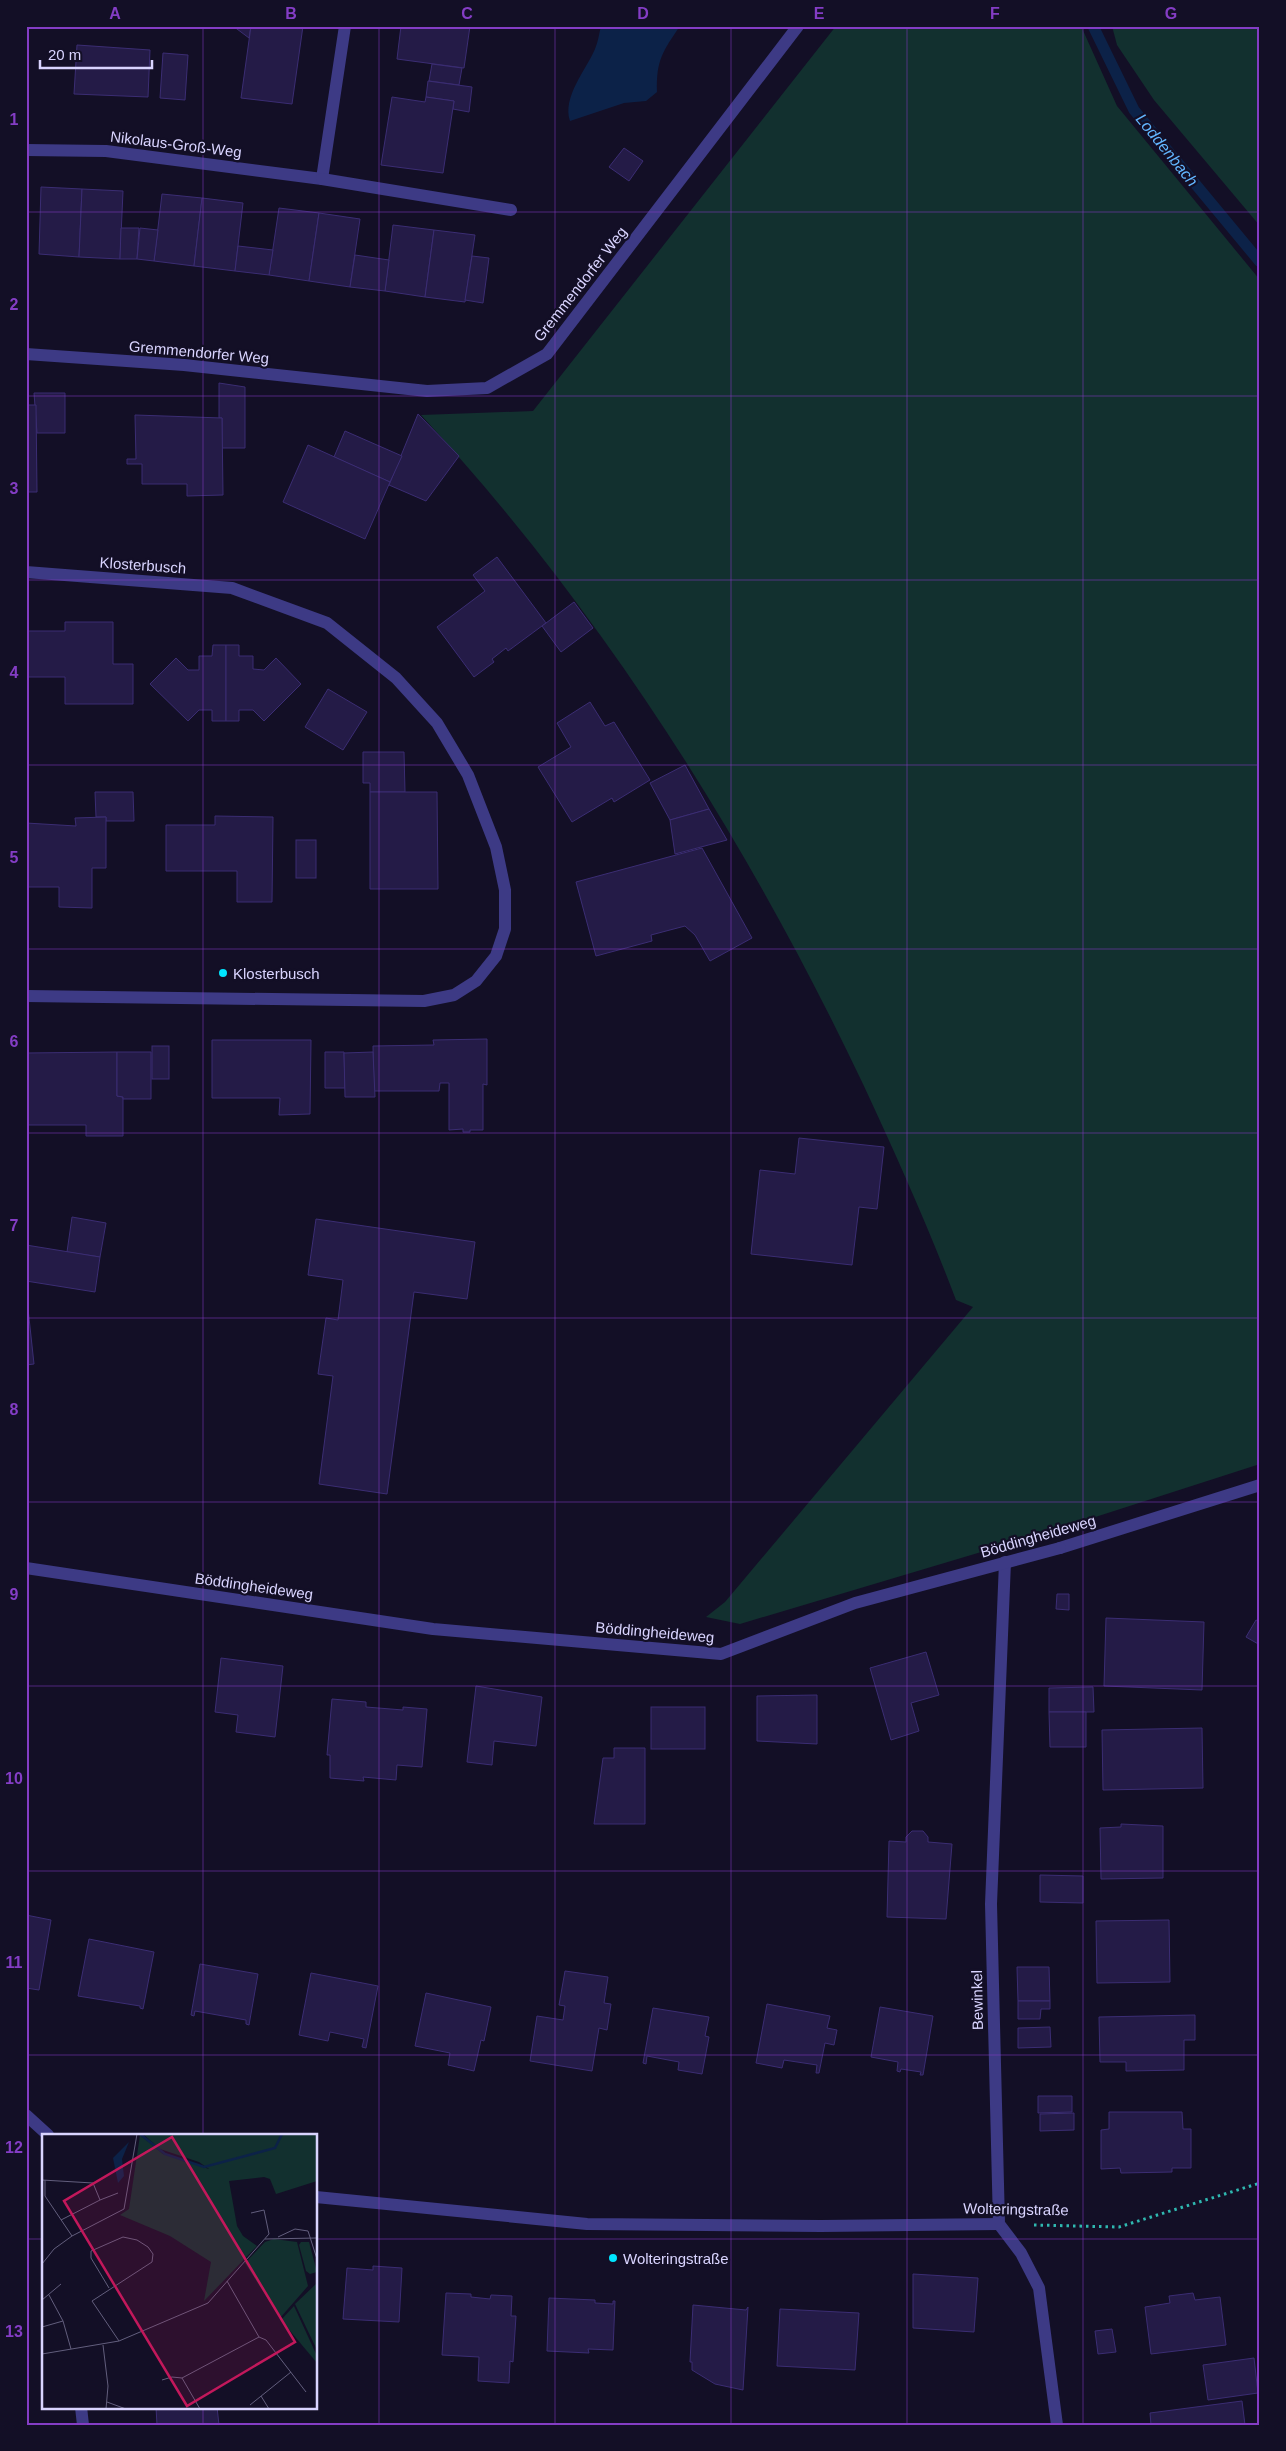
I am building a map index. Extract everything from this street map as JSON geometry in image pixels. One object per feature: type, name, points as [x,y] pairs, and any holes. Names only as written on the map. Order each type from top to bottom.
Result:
[{"type":"street","points":[[322,179],[345,26]]},
{"type":"street","name":"Gremmendorfer Weg","points":[[26,354],[184,365],[427,391],[487,388],[547,354],[798,26]]},
{"type":"street","name":"Nikolaus-Groß-Weg","points":[[26,150],[106,151],[322,179],[511,210]]},
{"type":"street","name":"Klosterbusch","points":[[26,572],[232,588],[327,623],[396,678],[437,723],[468,776],[496,847],[505,890],[505,929],[496,956],[476,981],[454,995],[424,1001],[26,996]]},
{"type":"street","name":"Böddingheideweg","points":[[26,1568],[433,1629],[722,1654],[855,1603],[1060,1548],[1260,1485]]},
{"type":"street","name":"Bewinkel","points":[[999,2224],[991,1904],[1005,1562]]},
{"type":"street","points":[[26,2115],[47,2134]]},
{"type":"street","name":"Wolteringstraße","points":[[318,2197],[587,2224],[811,2226],[999,2224]]},
{"type":"street","points":[[999,2224],[1021,2253],[1038,2288],[1057,2425]]},
{"type":"street","points":[[81,2408],[83,2425]]},
{"type":"path","name":"Wolteringstraße","points":[[999,2224],[1119,2227],[1260,2183]]},
{"type":"green space","points":[[836,26],[1081,26],[1117,106],[1260,280],[1260,1464],[1055,1530],[740,1624],[706,1617],[725,1602],[973,1307],[956,1300],[911,1191],[863,1084],[771,905],[721,818],[611,649],[488,490],[421,415],[533,411]]},
{"type":"green space","points":[[1112,26],[1260,26],[1260,226],[1154,100],[1117,45]]},
{"type":"water","points":[[601,26],[680,26],[669,42],[659,64],[657,92],[646,101],[624,103],[570,121],[568,112],[572,93],[595,49]]},
{"type":"building","points":[[233,26],[251,26],[249,38]]},
{"type":"building","points":[[251,26],[303,26],[292,104],[241,98]]},
{"type":"building","points":[[401,26],[470,26],[464,68],[397,59]]},
{"type":"building","points":[[77,45],[150,50],[148,97],[74,94]]},
{"type":"building","points":[[163,53],[188,55],[185,100],[160,98]]},
{"type":"building","points":[[432,64],[462,68],[459,85],[429,81]]},
{"type":"building","points":[[428,81],[472,87],[469,112],[453,109],[454,101],[426,97]]},
{"type":"building","points":[[392,97],[425,102],[426,97],[454,101],[443,173],[381,165]]},
{"type":"building","points":[[624,148],[643,161],[629,181],[609,167]]},
{"type":"building","points":[[41,187],[82,189],[79,257],[39,254]]},
{"type":"building","points":[[82,189],[123,191],[120,259],[79,257]]},
{"type":"building","points":[[162,194],[202,198],[194,266],[154,261]]},
{"type":"building","points":[[202,198],[243,203],[235,271],[194,266]]},
{"type":"building","points":[[279,208],[319,213],[309,281],[269,275]]},
{"type":"building","points":[[319,213],[360,219],[350,287],[309,281]]},
{"type":"building","points":[[393,225],[434,230],[425,297],[385,291]]},
{"type":"building","points":[[121,228],[139,228],[137,259],[120,259]]},
{"type":"building","points":[[140,228],[158,230],[154,261],[137,259]]},
{"type":"building","points":[[434,230],[475,235],[465,302],[425,297]]},
{"type":"building","points":[[238,246],[273,250],[269,275],[235,271]]},
{"type":"building","points":[[355,255],[389,260],[385,291],[350,287]]},
{"type":"building","points":[[472,256],[489,258],[483,303],[465,300]]},
{"type":"building","points":[[219,383],[245,387],[245,448],[222,448],[222,418],[219,418]]},
{"type":"building","points":[[34,393],[65,393],[65,433],[37,433]]},
{"type":"building","points":[[26,405],[36,405],[37,492],[26,492]]},
{"type":"building","points":[[418,414],[459,456],[426,501],[389,485]]},
{"type":"building","points":[[135,415],[222,418],[223,495],[187,496],[187,484],[142,484],[142,464],[127,464],[127,459],[136,459]]},
{"type":"building","points":[[345,431],[402,456],[390,482],[334,457]]},
{"type":"building","points":[[308,445],[390,482],[365,539],[283,502]]},
{"type":"building","points":[[497,557],[546,623],[508,651],[506,648],[492,659],[494,662],[474,677],[437,627],[485,591],[473,575]]},
{"type":"building","points":[[574,602],[593,628],[561,652],[542,626]]},
{"type":"building","points":[[65,622],[113,622],[113,664],[133,664],[133,704],[65,704],[65,677],[26,677],[26,631],[65,631]]},
{"type":"building","points":[[213,645],[226,645],[226,721],[212,721],[212,710],[199,710],[188,721],[150,684],[176,658],[188,670],[199,670],[199,656],[212,656]]},
{"type":"building","points":[[226,645],[239,645],[239,656],[253,656],[253,669],[264,670],[276,658],[301,684],[264,721],[253,710],[239,710],[239,721],[226,721]]},
{"type":"building","points":[[328,689],[367,712],[343,750],[305,727]]},
{"type":"building","points":[[590,702],[605,726],[614,722],[650,780],[614,802],[612,798],[572,822],[538,767],[571,747],[557,723]]},
{"type":"building","points":[[363,752],[404,752],[405,792],[370,792],[370,783],[363,783]]},
{"type":"building","points":[[685,765],[709,809],[670,820],[650,783]]},
{"type":"building","points":[[95,792],[133,792],[134,821],[106,821],[106,817],[96,817]]},
{"type":"building","points":[[370,792],[437,792],[438,889],[370,889]]},
{"type":"building","points":[[709,809],[727,840],[675,854],[670,820]]},
{"type":"building","points":[[215,816],[273,817],[272,902],[237,902],[237,871],[166,871],[166,825],[215,825]]},
{"type":"building","points":[[106,817],[106,868],[92,868],[92,908],[59,907],[59,887],[26,887],[26,823],[76,826],[75,818]]},
{"type":"building","points":[[296,840],[316,840],[316,878],[296,878]]},
{"type":"building","points":[[702,848],[752,938],[710,961],[695,935],[685,926],[651,935],[652,941],[596,956],[576,882]]},
{"type":"building","points":[[487,1039],[487,1085],[483,1084],[483,1130],[463,1132],[463,1129],[449,1130],[449,1083],[440,1083],[439,1091],[374,1091],[373,1046],[434,1045],[433,1040]]},
{"type":"building","points":[[212,1040],[311,1040],[310,1114],[279,1115],[280,1098],[212,1098]]},
{"type":"building","points":[[152,1046],[169,1046],[169,1079],[152,1079]]},
{"type":"building","points":[[117,1052],[117,1096],[123,1097],[123,1136],[86,1136],[86,1125],[26,1125],[26,1053]]},
{"type":"building","points":[[117,1052],[151,1052],[151,1099],[123,1099],[123,1097],[117,1096]]},
{"type":"building","points":[[325,1052],[344,1052],[345,1088],[325,1088]]},
{"type":"building","points":[[373,1052],[375,1097],[345,1097],[344,1053]]},
{"type":"building","points":[[799,1138],[884,1147],[877,1209],[859,1207],[852,1265],[751,1254],[760,1170],[795,1174]]},
{"type":"building","points":[[72,1217],[106,1223],[100,1257],[67,1252]]},
{"type":"building","points":[[316,1219],[475,1242],[467,1299],[414,1292],[387,1494],[319,1484],[333,1376],[318,1374],[326,1318],[338,1320],[343,1280],[308,1275]]},
{"type":"building","points":[[26,1245],[100,1257],[95,1292],[26,1281]]},
{"type":"building","points":[[26,1290],[34,1364],[26,1365]]},
{"type":"building","points":[[1057,1594],[1069,1594],[1069,1610],[1056,1609]]},
{"type":"building","points":[[1106,1618],[1204,1622],[1202,1690],[1104,1686]]},
{"type":"building","points":[[1256,1620],[1260,1622],[1260,1645],[1246,1637]]},
{"type":"building","points":[[926,1652],[939,1695],[911,1703],[919,1731],[891,1740],[870,1668]]},
{"type":"building","points":[[221,1658],[283,1666],[275,1737],[236,1732],[238,1715],[215,1712]]},
{"type":"building","points":[[476,1686],[542,1697],[536,1746],[494,1741],[492,1765],[467,1762]]},
{"type":"building","points":[[1093,1687],[1094,1712],[1049,1712],[1049,1688]]},
{"type":"building","points":[[817,1695],[817,1744],[757,1741],[757,1696]]},
{"type":"building","points":[[332,1699],[366,1702],[366,1707],[403,1710],[403,1707],[427,1709],[422,1767],[397,1765],[396,1780],[363,1777],[364,1781],[330,1778],[330,1755],[327,1755]]},
{"type":"building","points":[[651,1707],[705,1707],[705,1749],[651,1749]]},
{"type":"building","points":[[1049,1712],[1086,1712],[1086,1747],[1050,1747]]},
{"type":"building","points":[[1202,1728],[1203,1788],[1103,1790],[1102,1730]]},
{"type":"building","points":[[614,1748],[645,1748],[645,1824],[594,1824],[603,1758],[614,1758]]},
{"type":"building","points":[[1121,1824],[1163,1826],[1163,1878],[1101,1879],[1100,1828],[1121,1827]]},
{"type":"building","points":[[912,1831],[923,1831],[928,1837],[928,1842],[952,1844],[946,1919],[887,1917],[889,1841],[906,1842],[906,1837]]},
{"type":"building","points":[[1040,1875],[1083,1876],[1083,1903],[1040,1902]]},
{"type":"building","points":[[26,1915],[51,1920],[39,1990],[26,1988]]},
{"type":"building","points":[[1169,1920],[1170,1982],[1097,1983],[1096,1921]]},
{"type":"building","points":[[89,1939],[154,1952],[143,2009],[140,2006],[78,1996]]},
{"type":"building","points":[[200,1964],[258,1974],[249,2025],[246,2024],[246,2020],[195,2011],[194,2016],[191,2015]]},
{"type":"building","points":[[1017,1967],[1049,1967],[1050,2001],[1018,2001]]},
{"type":"building","points":[[565,1971],[608,1977],[604,2003],[611,2004],[607,2030],[599,2028],[592,2071],[530,2061],[537,2016],[563,2020],[565,2006],[559,2005]]},
{"type":"building","points":[[311,1973],[378,1986],[366,2048],[362,2047],[364,2039],[330,2032],[328,2041],[299,2035]]},
{"type":"building","points":[[426,1993],[491,2007],[484,2041],[481,2040],[474,2071],[448,2065],[450,2053],[415,2046]]},
{"type":"building","points":[[1018,2001],[1050,2001],[1050,2009],[1041,2009],[1040,2019],[1018,2019]]},
{"type":"building","points":[[767,2004],[830,2016],[827,2028],[837,2030],[834,2045],[825,2043],[819,2073],[816,2073],[817,2065],[784,2060],[782,2068],[756,2063]]},
{"type":"building","points":[[880,2007],[933,2016],[923,2075],[920,2075],[921,2072],[901,2069],[900,2072],[897,2071],[898,2062],[871,2057]]},
{"type":"building","points":[[653,2008],[709,2017],[705,2036],[709,2037],[702,2074],[678,2070],[679,2062],[647,2056],[646,2064],[643,2063]]},
{"type":"building","points":[[1195,2015],[1195,2040],[1184,2040],[1184,2070],[1126,2071],[1126,2062],[1100,2062],[1099,2017]]},
{"type":"building","points":[[1050,2027],[1051,2047],[1018,2048],[1018,2028]]},
{"type":"building","points":[[1038,2096],[1072,2096],[1072,2112],[1038,2113]]},
{"type":"building","points":[[1109,2112],[1182,2112],[1183,2129],[1191,2129],[1191,2168],[1172,2168],[1172,2172],[1121,2173],[1120,2168],[1101,2169],[1101,2130],[1109,2129]]},
{"type":"building","points":[[1074,2113],[1074,2130],[1040,2131],[1040,2114]]},
{"type":"building","points":[[373,2266],[402,2268],[399,2322],[343,2319],[347,2268],[373,2270]]},
{"type":"building","points":[[913,2274],[978,2278],[974,2332],[913,2328]]},
{"type":"building","points":[[446,2293],[471,2294],[471,2297],[490,2299],[491,2295],[512,2296],[511,2316],[516,2316],[513,2362],[510,2361],[509,2383],[478,2381],[479,2357],[442,2355]]},
{"type":"building","points":[[1193,2293],[1195,2300],[1220,2297],[1226,2345],[1151,2354],[1145,2307],[1170,2303],[1169,2296]]},
{"type":"building","points":[[549,2298],[595,2300],[595,2303],[613,2304],[613,2301],[615,2301],[613,2350],[588,2349],[589,2353],[547,2351]]},
{"type":"building","points":[[693,2305],[746,2310],[748,2307],[743,2390],[715,2384],[692,2370],[692,2362],[690,2362]]},
{"type":"building","points":[[780,2309],[859,2313],[855,2370],[777,2366]]},
{"type":"building","points":[[1112,2329],[1116,2352],[1098,2354],[1095,2331]]},
{"type":"building","points":[[1254,2358],[1258,2393],[1208,2400],[1203,2365]]},
{"type":"building","points":[[1242,2401],[1245,2425],[1151,2425],[1150,2413]]},
{"type":"building","points":[[156,2408],[217,2408],[219,2425],[157,2425]]},
{"type":"waterway","name":"Loddenbach","points":[[1093,26],[1134,110],[1260,262]]},
{"type":"place","name":"Klosterbusch","points":[[223,973]]},
{"type":"place","name":"Wolteringstraße","points":[[613,2258]]}]
